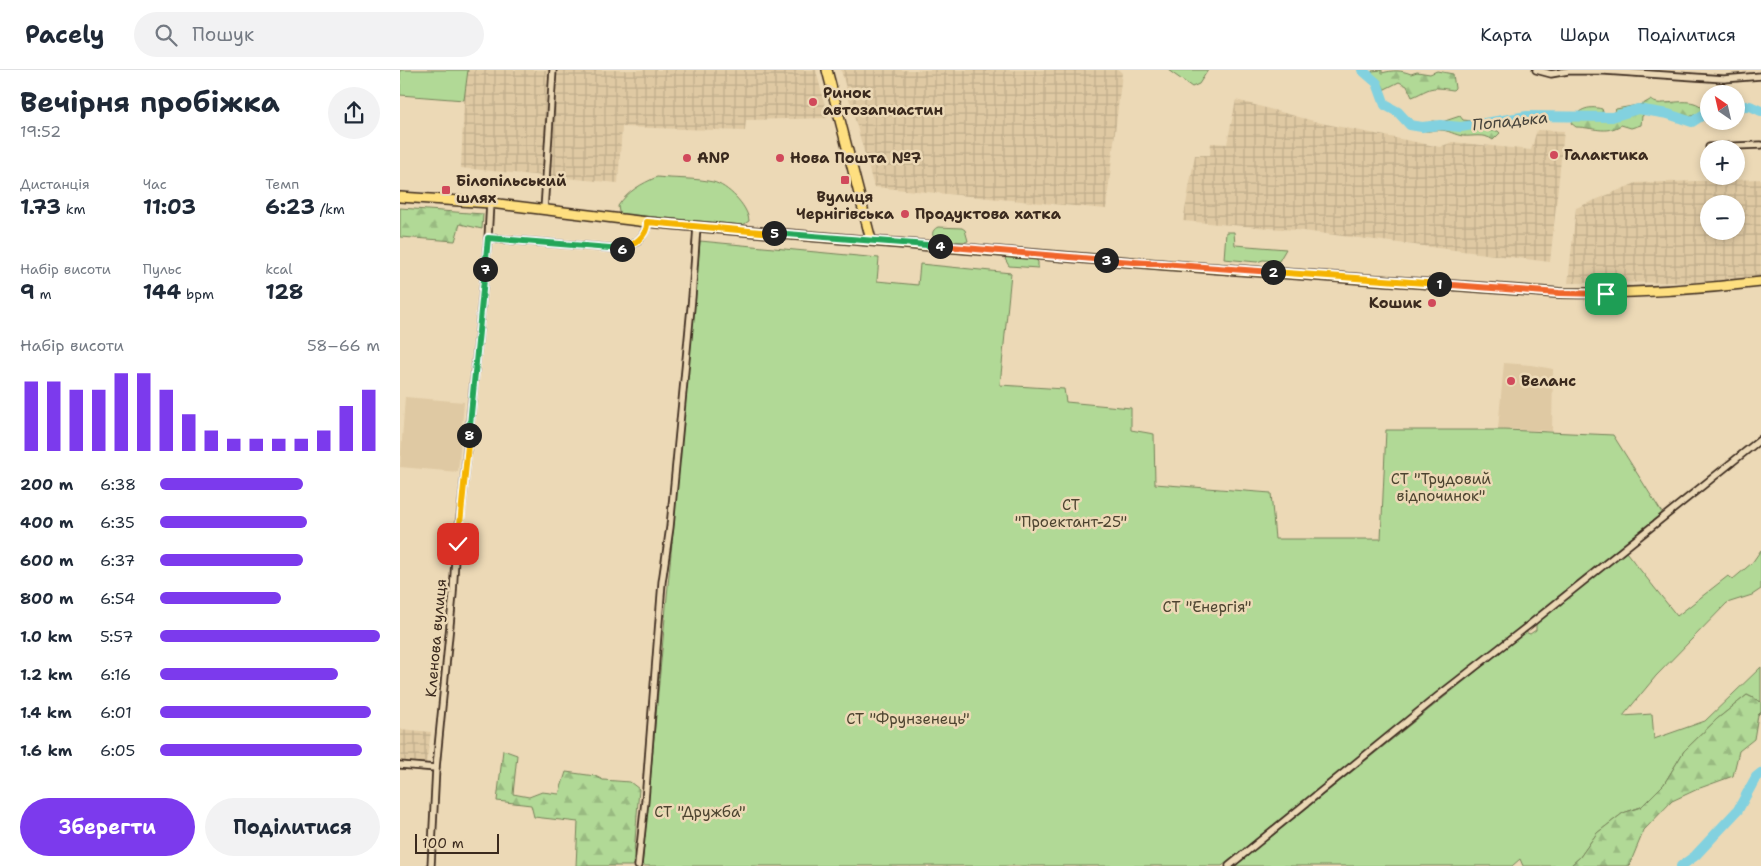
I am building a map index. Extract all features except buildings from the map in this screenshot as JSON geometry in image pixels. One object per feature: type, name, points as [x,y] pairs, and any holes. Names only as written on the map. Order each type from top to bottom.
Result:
[{"type":"main road","points":[[827,70],[870,240]]},
{"type":"main road","points":[[400,197],[490,203],[647,222],[1158,264],[1559,293],[1632,292],[1719,287],[1761,282]]},
{"type":"street","points":[[544,210],[554,70]]},
{"type":"street","points":[[1536,70],[1551,74],[1604,71],[1724,79],[1761,76]]},
{"type":"street","points":[[1745,146],[1761,145]]},
{"type":"street","name":"Кленова вулиця","points":[[431,866],[436,768],[490,203]]},
{"type":"street","points":[[488,238],[622,249],[630,247],[644,234],[648,226],[647,222]]},
{"type":"street","points":[[638,866],[646,793],[662,582],[670,527],[696,226]]},
{"type":"street","points":[[1229,866],[1438,696],[1761,439]]},
{"type":"street","points":[[400,765],[436,768]]},
{"type":"shaded area","points":[[468,70],[816,70],[828,118],[746,120],[745,131],[622,127],[618,183],[461,168],[464,100]]},
{"type":"shaded area","points":[[841,70],[1119,70],[1122,73],[1106,209],[874,187]]},
{"type":"shaded area","points":[[1236,100],[1321,123],[1440,147],[1452,142],[1531,150],[1537,130],[1564,131],[1550,262],[1295,230],[1183,221],[1195,155],[1210,155],[1211,143],[1227,144]]},
{"type":"shaded area","points":[[1761,179],[1761,276],[1713,282],[1568,283],[1576,208],[1636,183],[1700,181],[1700,185],[1745,185],[1745,180]]},
{"type":"shaded area","points":[[1504,363],[1553,369],[1552,431],[1498,429]]},
{"type":"shaded area","points":[[405,397],[464,402],[458,472],[400,467]]},
{"type":"shaded area","points":[[400,729],[431,732],[426,764],[400,761]]},
{"type":"green space","points":[[400,70],[468,70],[464,100],[400,95]]},
{"type":"green space","points":[[1168,70],[1208,70],[1199,84],[1192,87]]},
{"type":"green space","points":[[1382,70],[1382,73],[1397,71],[1411,74],[1417,72],[1430,74],[1437,71],[1453,74],[1455,88],[1453,90],[1433,88],[1412,97],[1407,86],[1399,82],[1379,92],[1374,83],[1372,71]]},
{"type":"green space","points":[[1650,100],[1659,103],[1691,102],[1700,106],[1700,113],[1689,117],[1658,110],[1642,116],[1641,125],[1631,128],[1621,125],[1610,130],[1576,127],[1571,123],[1579,112],[1587,108],[1602,109],[1601,117],[1603,120],[1608,119],[1616,109],[1643,104]]},
{"type":"green space","points":[[1460,116],[1463,120],[1473,121],[1480,129],[1498,131],[1500,133],[1493,140],[1486,137],[1463,136],[1443,130],[1421,130],[1422,126],[1432,121],[1442,122]]},
{"type":"green space","points":[[657,177],[699,180],[719,184],[741,203],[748,215],[749,221],[743,225],[622,214],[619,212],[618,206],[626,196],[640,185]]},
{"type":"green space","points":[[400,208],[483,214],[482,229],[460,224],[455,241],[400,237]]},
{"type":"green space","points":[[938,227],[962,228],[965,230],[968,241],[937,240],[933,233]]},
{"type":"green space","points":[[1226,232],[1234,232],[1235,245],[1286,249],[1279,261],[1263,260],[1257,262],[1224,259]]},
{"type":"green space","points":[[700,241],[879,258],[877,281],[918,285],[920,264],[1011,273],[1000,385],[1064,389],[1066,402],[1131,408],[1131,430],[1154,434],[1155,484],[1271,493],[1275,539],[1381,539],[1386,430],[1505,430],[1613,435],[1662,513],[1222,866],[642,866]]},
{"type":"green space","points":[[1008,256],[1035,258],[1038,262],[1038,268],[1009,266],[1005,259]]},
{"type":"green space","points":[[1761,550],[1761,589],[1752,595],[1727,603],[1656,676],[1623,716],[1652,714],[1654,739],[1705,721],[1761,667],[1761,702],[1747,695],[1717,719],[1684,751],[1664,784],[1641,807],[1623,813],[1597,833],[1580,857],[1570,866],[1523,866],[1520,859],[1512,866],[1235,866],[1525,632],[1530,634],[1536,630],[1536,623],[1626,552],[1677,616],[1728,576],[1733,579],[1752,563]]},
{"type":"green space","points":[[1747,695],[1761,702],[1761,712],[1758,715],[1754,739],[1739,751],[1733,776],[1672,801],[1644,830],[1629,866],[1570,866],[1580,857],[1597,833],[1623,813],[1641,807],[1664,784],[1684,751],[1717,719]]},
{"type":"green space","points":[[503,750],[517,755],[513,794],[529,797],[542,792],[559,794],[566,772],[595,776],[603,780],[630,782],[639,789],[633,866],[576,866],[578,822],[534,817],[531,805],[497,801]]},
{"type":"waterway","name":"Попадька","points":[[1362,70],[1377,83],[1385,105],[1398,112],[1410,125],[1422,127],[1440,125],[1461,127],[1527,116],[1612,117],[1638,109],[1668,114],[1692,122],[1700,117]]},
{"type":"waterway","name":"Попадька","points":[[1745,106],[1761,111]]},
{"type":"waterway","points":[[1681,866],[1695,856],[1738,810],[1756,777],[1761,773]]},
{"type":"place","name":"Ринок автозапчастин","points":[[813,102]]},
{"type":"place","name":"Галактика","points":[[1554,155]]},
{"type":"place","name":"ANP","points":[[687,158]]},
{"type":"place","name":"Нова Пошта №7","points":[[780,158]]},
{"type":"place","name":"Вулиця Чернігівська","points":[[845,180]]},
{"type":"place","name":"Білопільський шлях","points":[[446,190]]},
{"type":"place","name":"Продуктова хатка","points":[[905,214]]},
{"type":"place","name":"Кошик","points":[[1432,303]]},
{"type":"place","name":"Веланс","points":[[1511,381]]},
{"type":"route","points":[[458,544],[488,238],[622,249],[630,247],[644,234],[648,226],[647,222],[1167,265],[1234,268],[1559,293],[1606,294]]},
{"type":"park label","name":"СТ \"Трудовий відпочинок\"","points":[[1441,488]]},
{"type":"park label","name":"СТ \"Проектант-25\"","points":[[1071,514]]},
{"type":"park label","name":"СТ \"Енергія\"","points":[[1207,607]]},
{"type":"park label","name":"СТ \"Фрунзенець\"","points":[[908,719]]},
{"type":"park label","name":"СТ \"Дружба\"","points":[[700,812]]}]
